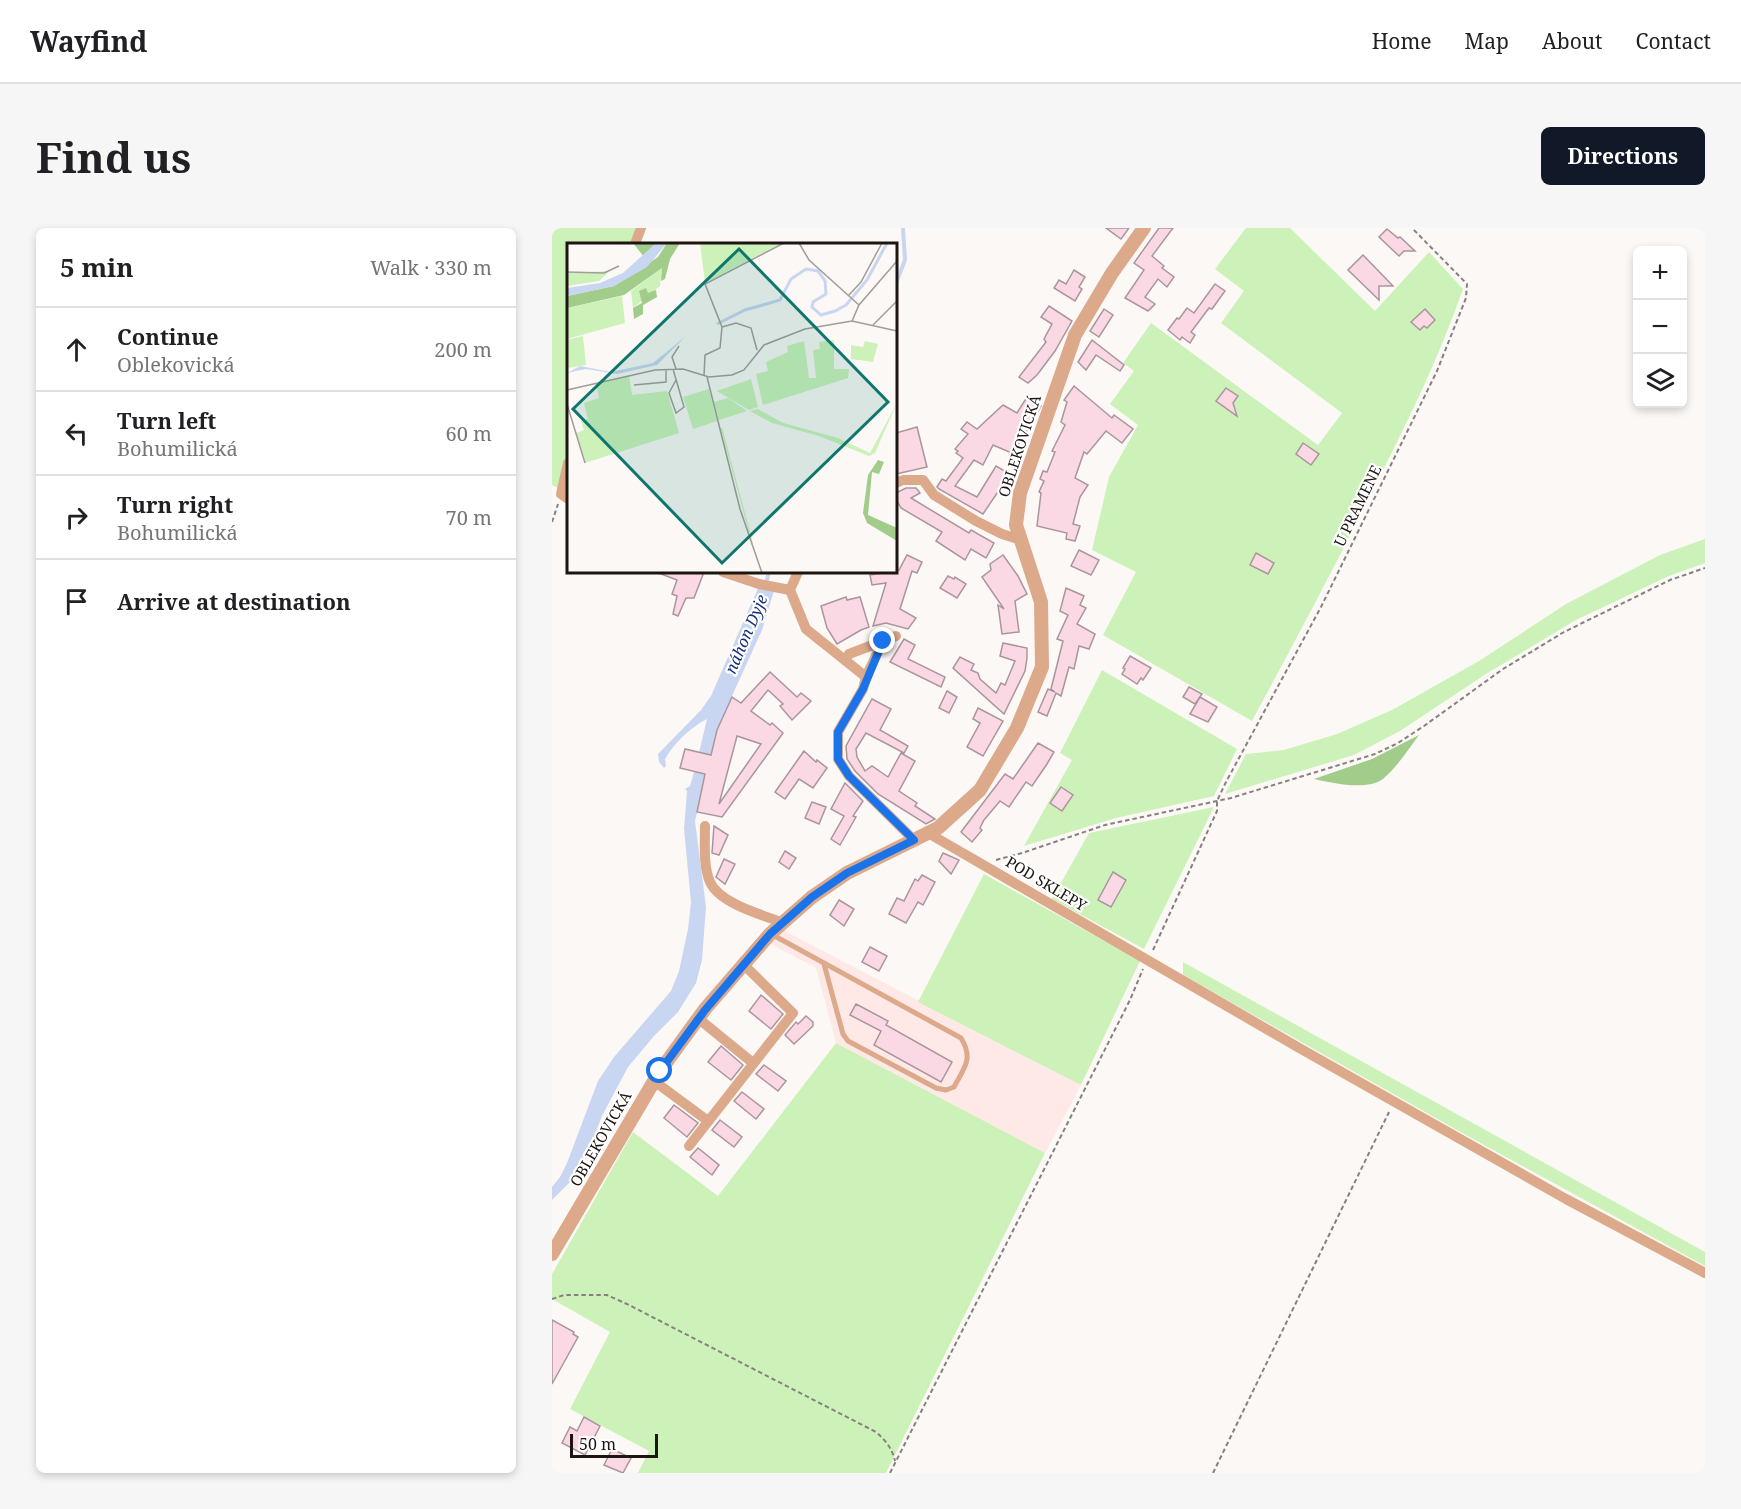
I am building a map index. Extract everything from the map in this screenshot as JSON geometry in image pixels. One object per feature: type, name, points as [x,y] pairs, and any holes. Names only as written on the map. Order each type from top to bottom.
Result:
[{"type":"street","points":[[635,243],[641,228]]},
{"type":"street","name":"OBLEKOVICKÁ","points":[[552,1254],[654,1081],[699,1019],[770,934],[812,897],[847,873],[938,828],[980,790],[1017,728],[1042,667],[1041,602],[1016,525],[1020,493],[1075,335],[1112,273],[1144,228]]},
{"type":"street","points":[[565,496],[567,474]]},
{"type":"street","points":[[897,483],[903,480],[923,480],[934,495],[976,521],[1002,534],[1021,540]]},
{"type":"street","points":[[726,573],[759,584],[790,590]]},
{"type":"street","points":[[798,573],[790,590],[806,629],[866,677]]},
{"type":"street","points":[[845,660],[849,654],[896,636]]},
{"type":"street","points":[[883,641],[866,677],[863,689],[838,732],[838,759],[849,776],[914,840]]},
{"type":"street","points":[[705,826],[708,872],[711,883],[719,894],[733,903],[784,923]]},
{"type":"street","name":"POD SKLEPY","points":[[928,833],[1394,1102],[1566,1199],[1705,1273]]},
{"type":"street","points":[[689,1146],[793,1012],[744,965]]},
{"type":"street","points":[[699,1019],[753,1063]]},
{"type":"street","points":[[654,1081],[708,1121]]},
{"type":"lane","points":[[770,934],[961,1038],[968,1049],[968,1060],[954,1087],[946,1090],[936,1088],[848,1041],[843,1034],[824,964]]},
{"type":"path","name":"U PRAMENE","points":[[890,1473],[1130,1000],[1217,811],[1217,801],[1226,782],[1320,607],[1437,371],[1466,298],[1467,284],[1412,228]]},
{"type":"path","points":[[552,522],[565,496]]},
{"type":"path","points":[[981,863],[1022,853],[1105,825],[1217,801],[1375,754],[1398,743],[1503,669],[1564,632],[1670,580],[1705,568]]},
{"type":"path","points":[[1213,1473],[1365,1166],[1394,1102]]},
{"type":"path","points":[[552,1299],[564,1295],[607,1295],[629,1305],[876,1432],[889,1446],[895,1462]]},
{"type":"shaded area","points":[[779,928],[1081,1085],[1045,1153],[836,1043],[816,968],[767,942]]},
{"type":"green space","points":[[552,228],[636,228],[631,243],[567,243],[567,457],[558,488],[552,485]]},
{"type":"green space","points":[[1246,228],[1290,228],[1375,311],[1429,252],[1463,289],[1402,433],[1252,721],[1103,635],[1136,572],[1092,550],[1109,477],[1138,425],[1110,404],[1134,371],[1123,363],[1151,323],[1318,445],[1342,413],[1221,323],[1244,291],[1215,269]]},
{"type":"green space","points":[[1705,539],[1705,563],[1669,576],[1576,620],[1486,674],[1400,731],[1354,755],[1225,794],[1246,754],[1284,750],[1337,734],[1392,710],[1479,661],[1566,604],[1660,555]]},
{"type":"green space","points":[[1102,670],[1237,749],[1214,796],[1116,818],[1024,846],[1072,760],[1060,753]]},
{"type":"green space","points":[[1419,735],[1393,769],[1376,783],[1349,785],[1314,779],[1372,759]]},
{"type":"green space","points":[[1214,807],[1144,949],[1052,899],[1089,833]]},
{"type":"green space","points":[[984,874],[1140,961],[1081,1085],[918,1002]]},
{"type":"green space","points":[[1183,962],[1705,1252],[1705,1266],[1464,1134],[1183,975]]},
{"type":"green space","points":[[836,1043],[1045,1153],[886,1473],[638,1473],[649,1451],[570,1409],[610,1332],[552,1299],[552,1274],[633,1132],[718,1196]]},
{"type":"water","points":[[759,586],[774,591],[762,630],[717,729],[709,760],[698,757],[707,719],[678,741],[665,759],[664,768],[659,762],[658,754],[701,710],[711,696]]},
{"type":"water","points":[[695,769],[705,771],[704,776],[706,777],[695,821],[706,907],[702,960],[696,983],[678,1012],[628,1067],[602,1116],[581,1171],[552,1200],[552,1187],[567,1163],[598,1081],[614,1057],[671,991],[679,971],[691,902],[684,829],[687,791],[685,789],[690,786]]},
{"type":"building","points":[[1106,228],[1129,228],[1121,239]]},
{"type":"building","points":[[1159,228],[1173,228],[1152,256],[1174,277],[1167,287],[1158,279],[1145,297],[1155,304],[1148,311],[1125,298],[1144,270],[1134,263]]},
{"type":"building","points":[[1387,229],[1415,251],[1404,251],[1399,256],[1379,237]]},
{"type":"building","points":[[1363,255],[1393,286],[1379,286],[1379,300],[1348,270]]},
{"type":"building","points":[[1074,270],[1085,277],[1079,287],[1082,289],[1075,301],[1054,288],[1059,280],[1066,284]]},
{"type":"building","points":[[1215,284],[1225,291],[1191,332],[1195,335],[1190,343],[1182,337],[1180,340],[1168,330],[1187,308],[1194,313]]},
{"type":"building","points":[[1049,306],[1072,321],[1055,351],[1028,383],[1019,377],[1046,342],[1044,339],[1052,324],[1041,317]]},
{"type":"building","points":[[1104,309],[1113,315],[1099,337],[1090,331]]},
{"type":"building","points":[[1425,309],[1435,320],[1427,328],[1424,326],[1420,330],[1411,322]]},
{"type":"building","points":[[1092,340],[1124,365],[1120,371],[1096,355],[1086,370],[1078,362]]},
{"type":"building","points":[[1074,386],[1112,418],[1114,415],[1133,429],[1122,443],[1106,431],[1087,454],[1084,452],[1075,478],[1088,485],[1080,497],[1073,524],[1080,526],[1075,541],[1066,539],[1067,533],[1037,526],[1041,493],[1039,492],[1044,481],[1040,479],[1043,471],[1047,472],[1055,452],[1052,451],[1065,425],[1061,422],[1067,402],[1064,400]]},
{"type":"building","points":[[1226,388],[1238,396],[1233,403],[1237,416],[1216,401]]},
{"type":"building","points":[[1027,397],[1041,406],[1027,431],[1025,430],[1014,454],[993,445],[983,465],[974,460],[955,486],[977,497],[996,466],[1010,474],[983,514],[939,489],[937,487],[942,479],[946,481],[963,458],[956,453],[958,451],[955,449],[968,434],[961,429],[967,422],[977,429],[1003,405],[1017,413]]},
{"type":"building","points":[[917,427],[927,467],[897,474],[897,433]]},
{"type":"building","points":[[1303,443],[1319,454],[1311,465],[1296,454]]},
{"type":"building","points":[[906,488],[916,488],[920,493],[911,498],[969,533],[971,530],[994,543],[986,558],[971,549],[965,560],[936,541],[942,532],[901,508],[897,501],[897,492]]},
{"type":"building","points":[[1079,550],[1099,560],[1091,575],[1071,566]]},
{"type":"building","points":[[1256,553],[1274,563],[1268,574],[1250,565]]},
{"type":"building","points":[[907,555],[922,562],[917,573],[912,571],[900,609],[916,618],[908,629],[886,623],[873,626],[886,583],[872,585],[870,575],[897,573]]},
{"type":"building","points":[[1003,555],[1027,594],[1015,601],[1019,632],[1002,634],[998,605],[1004,609],[982,577],[991,570],[990,564]]},
{"type":"building","points":[[659,573],[704,573],[694,598],[686,598],[678,616],[673,614],[677,596],[672,594],[677,580]]},
{"type":"building","points":[[948,576],[954,579],[955,577],[966,584],[957,598],[940,588]]},
{"type":"building","points":[[1066,588],[1084,596],[1080,605],[1086,608],[1077,624],[1095,634],[1089,649],[1079,646],[1074,669],[1069,667],[1061,696],[1056,693],[1047,716],[1038,712],[1048,689],[1055,692],[1051,689],[1063,641],[1057,639],[1068,615],[1060,611]]},
{"type":"building","points":[[846,597],[847,600],[860,597],[869,627],[837,644],[827,628],[821,606]]},
{"type":"building","points":[[904,639],[915,645],[908,659],[945,677],[941,687],[890,662]]},
{"type":"building","points":[[1003,643],[1027,648],[1025,671],[1004,714],[953,668],[960,657],[974,664],[971,670],[978,673],[980,679],[996,693],[1001,683],[1005,685],[1015,661],[1000,656]]},
{"type":"building","points":[[1130,656],[1151,668],[1143,680],[1141,678],[1137,684],[1122,674]]},
{"type":"building","points":[[770,672],[797,697],[801,693],[811,701],[792,720],[780,706],[783,704],[768,690],[751,711],[770,725],[772,723],[783,733],[722,817],[697,812],[705,774],[680,768],[685,749],[711,755],[717,730],[732,697],[741,703]],"holes":[[[737,736],[761,744],[719,804]]]},
{"type":"building","points":[[1189,687],[1202,694],[1195,704],[1183,697]]},
{"type":"building","points":[[947,691],[957,697],[949,713],[939,708]]},
{"type":"building","points":[[1200,697],[1217,707],[1208,722],[1190,714]]},
{"type":"building","points":[[872,699],[891,709],[880,730],[908,746],[904,753],[866,733],[856,749],[857,757],[865,771],[872,766],[888,777],[901,753],[915,761],[899,791],[917,803],[915,806],[935,819],[926,824],[878,794],[855,771],[847,759],[846,746]]},
{"type":"building","points":[[978,708],[1003,721],[983,756],[967,747],[980,723],[973,719]]},
{"type":"building","points":[[1038,743],[1054,752],[1047,764],[1032,786],[1026,782],[1009,807],[1000,801],[984,820],[980,828],[982,830],[972,842],[961,832],[1005,774],[1013,779]]},
{"type":"building","points":[[804,751],[827,768],[813,788],[799,779],[785,799],[775,792]]},
{"type":"building","points":[[845,783],[863,801],[853,816],[856,817],[840,845],[831,839],[844,816],[831,809]]},
{"type":"building","points":[[1061,787],[1073,795],[1062,811],[1050,803]]},
{"type":"building","points":[[812,802],[826,807],[819,824],[805,818]]},
{"type":"building","points":[[714,826],[728,835],[719,855],[712,853]]},
{"type":"building","points":[[785,851],[796,858],[789,869],[779,862]]},
{"type":"building","points":[[943,853],[959,860],[951,874],[939,861]]},
{"type":"building","points":[[724,859],[735,864],[725,884],[716,877]]},
{"type":"building","points":[[1113,872],[1126,880],[1111,907],[1098,900]]},
{"type":"building","points":[[922,875],[935,882],[923,905],[918,902],[906,923],[889,914],[897,898],[904,901],[915,879],[918,881]]},
{"type":"building","points":[[839,900],[854,909],[844,926],[830,915]]},
{"type":"building","points":[[870,947],[887,956],[879,971],[862,962]]},
{"type":"building","points":[[761,995],[783,1014],[771,1029],[749,1011]]},
{"type":"building","points":[[856,1004],[888,1021],[886,1025],[952,1062],[941,1082],[874,1045],[881,1031],[850,1015]]},
{"type":"building","points":[[806,1016],[813,1022],[813,1026],[794,1044],[785,1035],[796,1022],[798,1024]]},
{"type":"building","points":[[721,1046],[743,1065],[731,1080],[708,1062]]},
{"type":"building","points":[[764,1065],[786,1081],[778,1091],[756,1074]]},
{"type":"building","points":[[742,1092],[764,1109],[756,1119],[734,1101]]},
{"type":"building","points":[[674,1105],[698,1123],[687,1137],[664,1118]]},
{"type":"building","points":[[720,1120],[742,1137],[734,1147],[712,1130]]},
{"type":"building","points":[[698,1148],[719,1165],[712,1175],[690,1157]]},
{"type":"building","points":[[552,1320],[574,1332],[573,1334],[578,1337],[552,1384]]},
{"type":"building","points":[[584,1417],[600,1426],[585,1455],[562,1443],[570,1427],[577,1431]]},
{"type":"building","points":[[612,1449],[631,1458],[623,1473],[604,1465]]},
{"type":"waterway","name":"náhon Dyje","points":[[897,280],[905,260],[903,228]]},
{"type":"waterway","name":"náhon Dyje","points":[[766,583],[769,573]]},
{"type":"route","points":[[660,1071],[705,1010],[770,934],[812,897],[847,873],[914,840],[849,776],[842,767],[837,753],[838,732],[863,689],[866,677],[883,641]]}]
